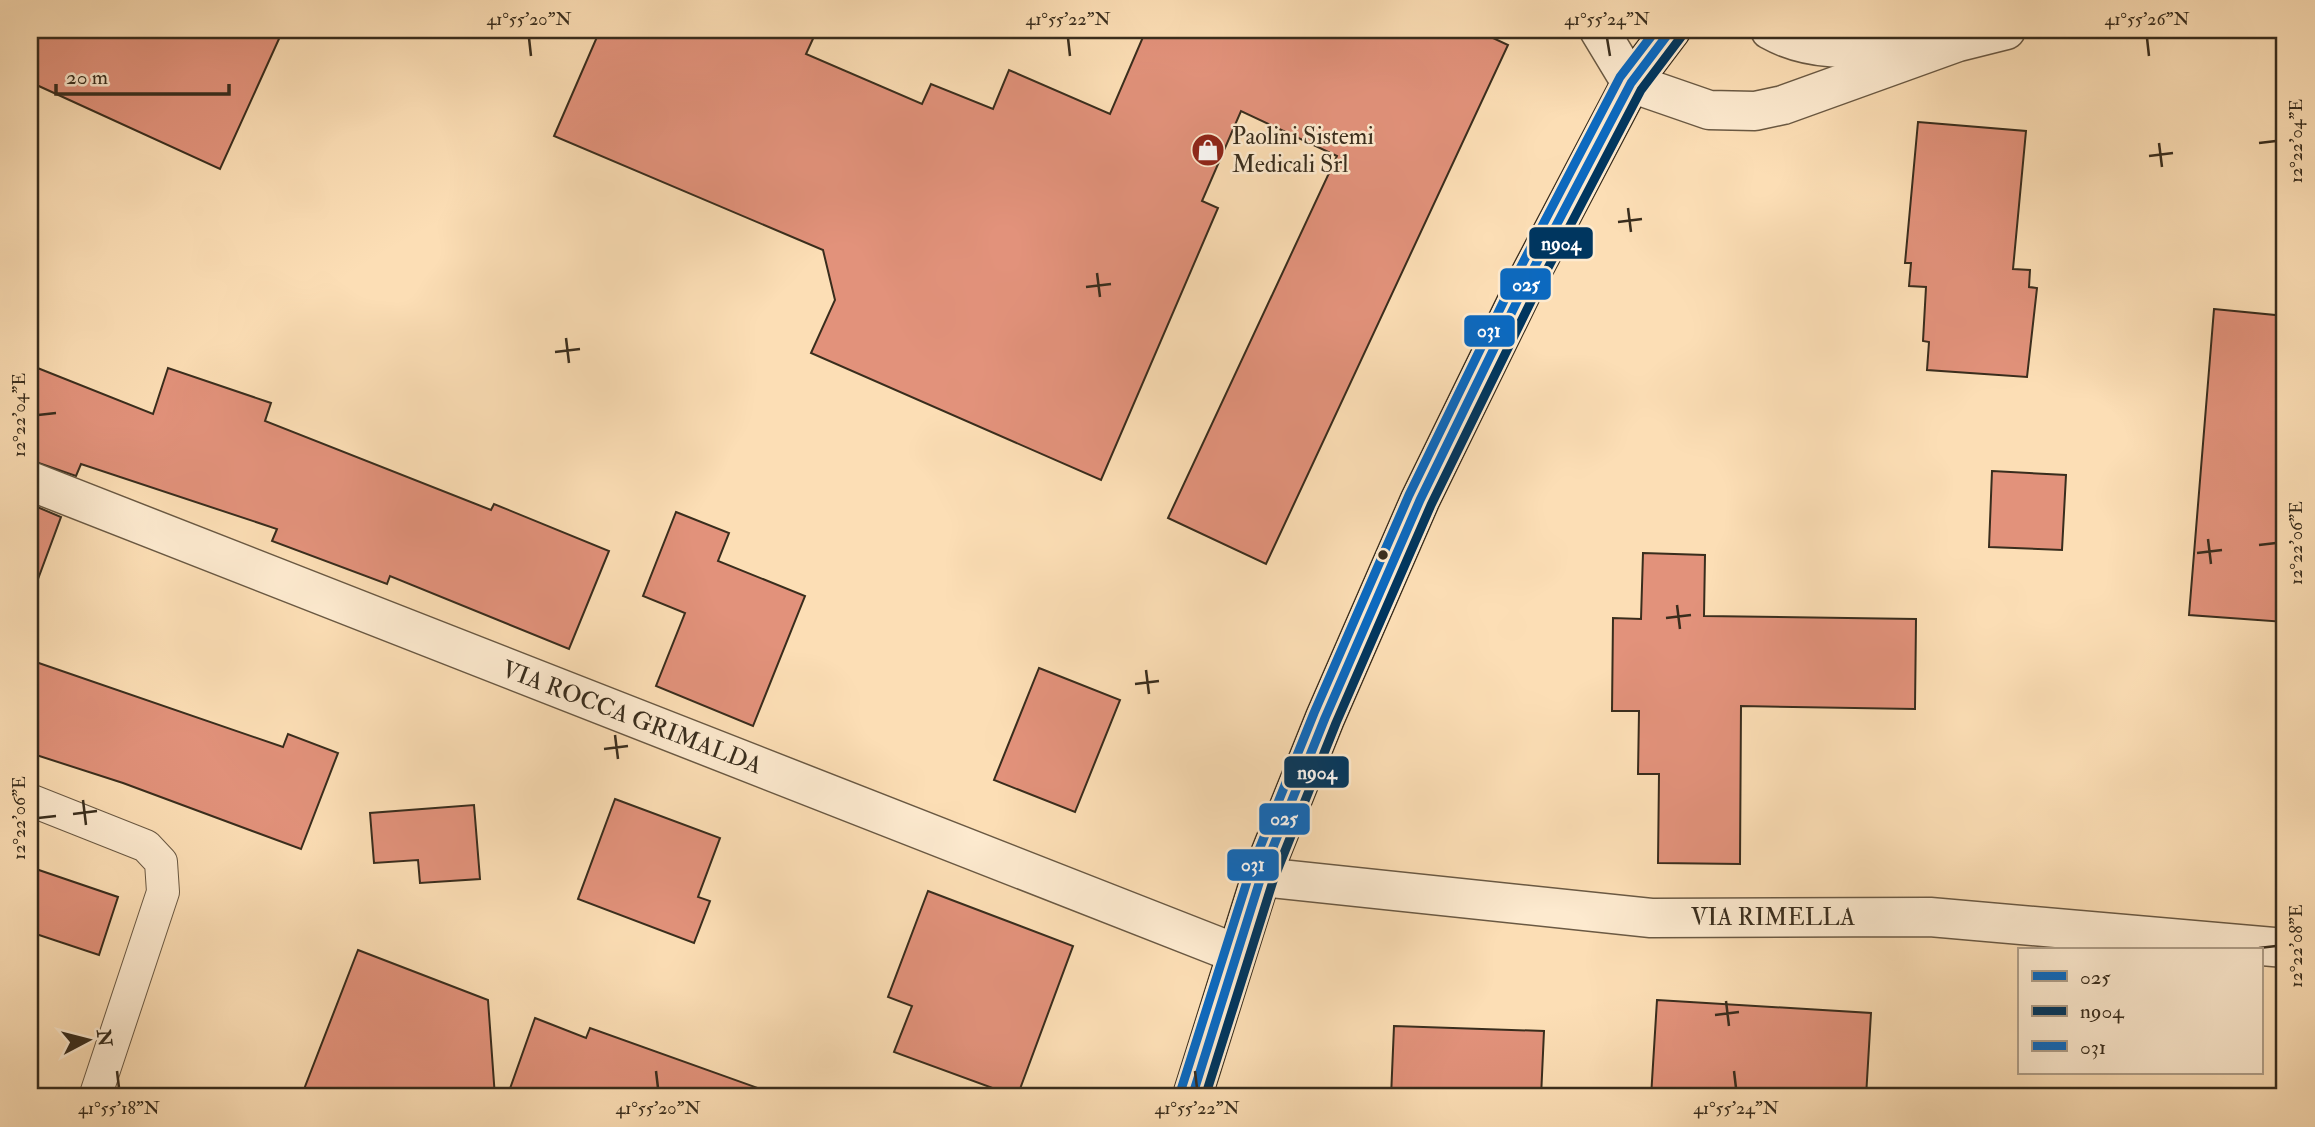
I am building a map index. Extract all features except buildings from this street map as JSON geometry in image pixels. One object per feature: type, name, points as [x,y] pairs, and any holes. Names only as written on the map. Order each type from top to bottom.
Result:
[{"type":"street","points":[[1599,30],[1631,83],[1696,108],[1755,111],[1797,100],[1958,41],[2006,30]]},
{"type":"street","points":[[1192,1097],[1261,877],[1325,718],[1420,500],[1528,279],[1631,83],[1671,30]]},
{"type":"street","points":[[1770,30],[1801,43],[1836,48],[1958,41]]},
{"type":"street","name":"VIA ROCCA GRIMALDA","points":[[30,481],[1235,953]]},
{"type":"street","name":"VIA RIMELLA","points":[[1261,877],[1651,918],[1930,917],[2285,948]]},
{"type":"lane","points":[[30,800],[146,846],[161,862],[163,892],[95,1097]]},
{"type":"transit line","name":"031","points":[[1180,1093],[1250,872],[1314,713],[1409,495],[1517,274],[1620,77],[1656,30]]},
{"type":"transit line","name":"025","points":[[1192,1097],[1261,877],[1325,718],[1420,500],[1528,279],[1631,83],[1671,30]]},
{"type":"transit line","name":"n904","points":[[1205,1097],[1273,881],[1336,723],[1431,505],[1539,285],[1641,90],[1681,37]]},
{"type":"place","name":"Paolini Sistemi Medicali Srl","points":[[1208,150]]}]
